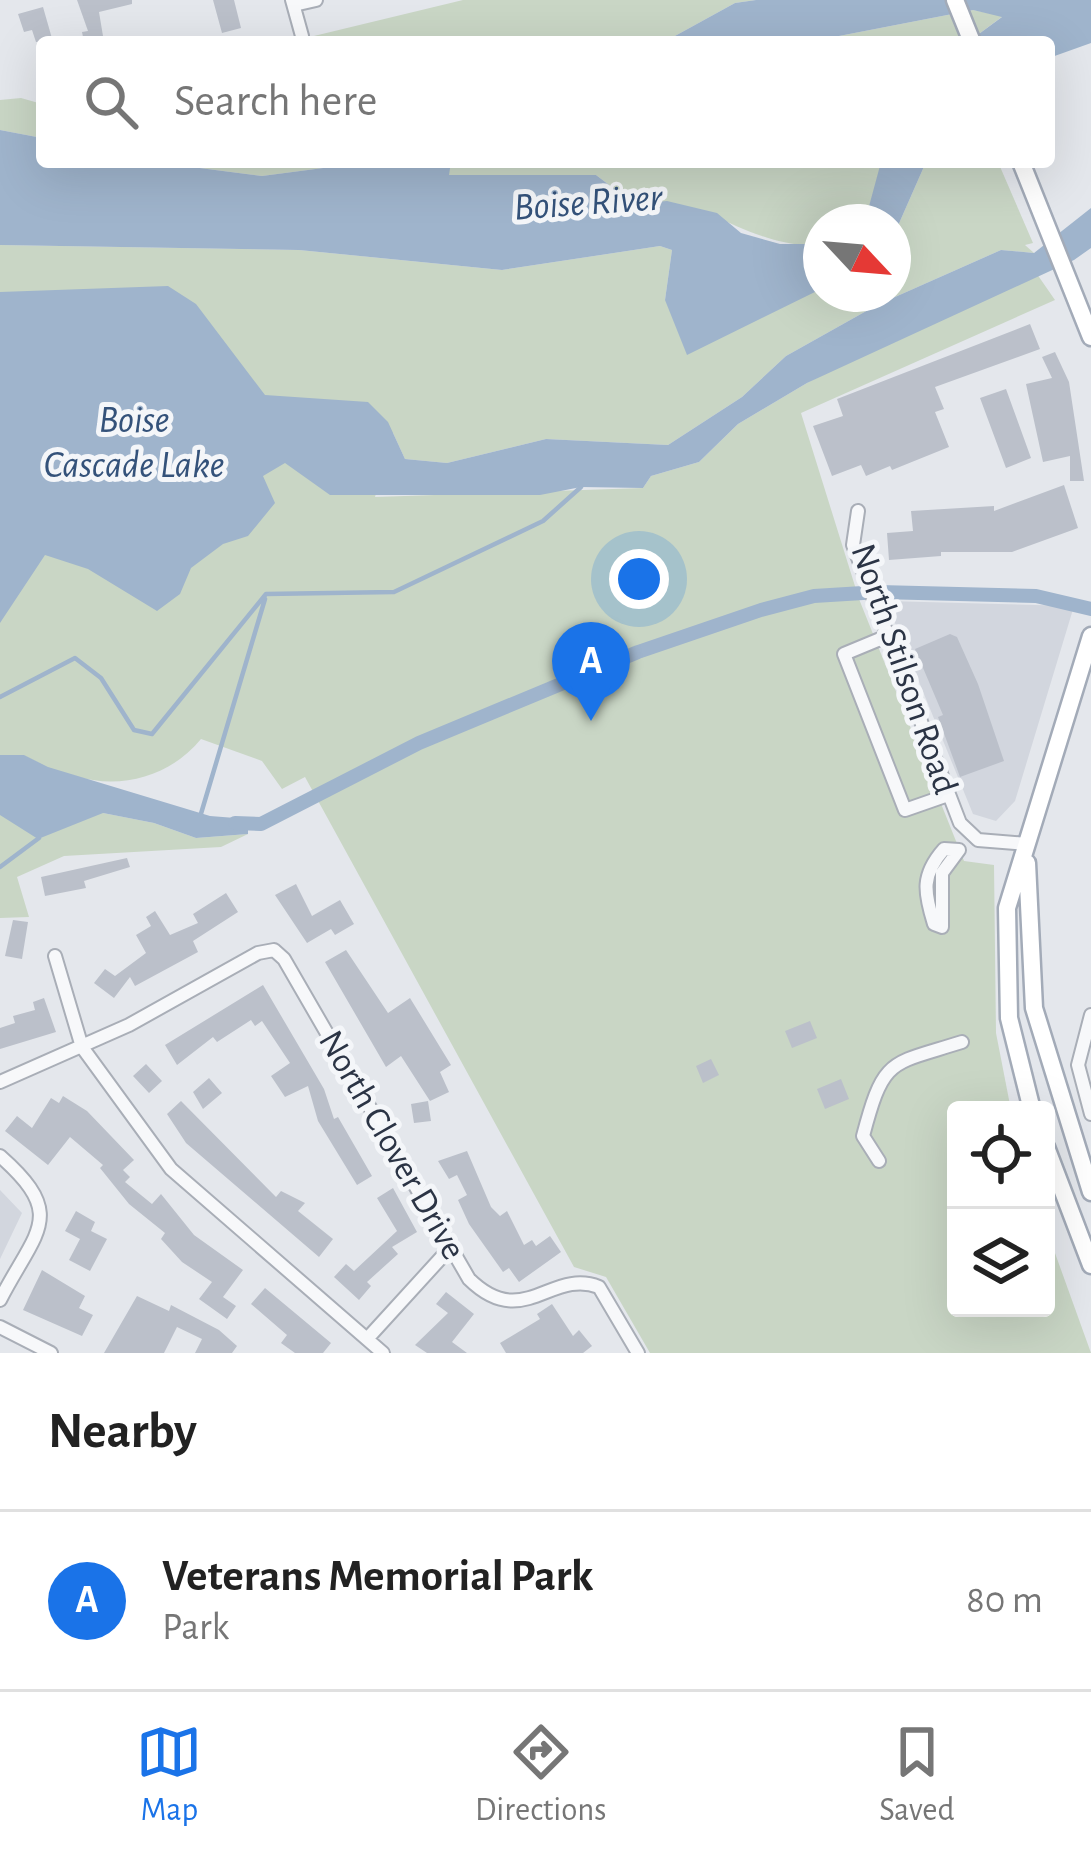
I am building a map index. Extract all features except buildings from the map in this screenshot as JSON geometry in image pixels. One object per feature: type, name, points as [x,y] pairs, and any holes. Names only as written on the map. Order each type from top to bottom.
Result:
[{"type":"main road","points":[[955,0],[970,36]]},
{"type":"main road","points":[[1023,168],[1091,337]]},
{"type":"main road","points":[[1030,1101],[1012,1036],[1005,978],[1007,908],[1091,636]]},
{"type":"main road","points":[[1027,844],[1028,959],[1034,1008],[1091,1192]]},
{"type":"main road","points":[[1055,1170],[1091,1264]]},
{"type":"street","points":[[302,36],[293,3],[316,0]]},
{"type":"street","name":"North Stilson Road","points":[[858,512],[853,545],[879,621],[960,823],[978,840]]},
{"type":"street","points":[[885,637],[844,654],[905,811],[948,795]]},
{"type":"street","points":[[959,850],[944,849],[927,869],[925,894],[934,924],[942,927],[942,873],[959,850],[978,840],[1027,844]]},
{"type":"street","name":"North Clover Drive","points":[[82,1047],[258,952],[274,950],[284,959],[469,1280],[498,1299],[539,1298],[574,1282],[598,1288],[638,1353]]},
{"type":"street","points":[[55,956],[82,1047],[171,1169],[383,1353]]},
{"type":"street","points":[[1091,1016],[1078,1066],[1091,1114]]},
{"type":"street","points":[[878,1160],[863,1136],[875,1089],[905,1055],[962,1042]]},
{"type":"street","points":[[0,1082],[82,1047]]},
{"type":"street","points":[[0,1156],[37,1191],[41,1212],[0,1300]]},
{"type":"street","points":[[368,1339],[450,1248]]},
{"type":"street","points":[[0,1327],[51,1353]]},
{"type":"shaded area","points":[[886,601],[1074,606],[1015,801],[996,821],[973,814]]},
{"type":"shaded area","points":[[0,1190],[22,1213],[0,1259]]},
{"type":"green space","points":[[463,0],[756,0],[735,3],[675,36],[314,36]]},
{"type":"green space","points":[[973,10],[1003,16],[976,36],[839,36]]},
{"type":"green space","points":[[0,100],[36,102],[36,137],[0,130]]},
{"type":"green space","points":[[200,168],[323,168],[262,176]]},
{"type":"green space","points":[[450,168],[882,168],[870,204],[803,204],[803,245],[763,236],[684,207],[634,204],[596,175],[448,175]]},
{"type":"green space","points":[[923,168],[1001,168],[1033,243],[1025,245],[1034,253],[1001,250],[911,290],[908,204]]},
{"type":"green space","points":[[0,245],[299,250],[502,270],[660,246],[672,250],[665,300],[803,290],[803,312],[865,312],[786,356],[742,397],[668,445],[546,439],[447,463],[405,459],[393,433],[375,497],[643,488],[651,476],[699,462],[738,424],[807,383],[1030,264],[1055,300],[801,413],[859,599],[964,861],[994,865],[996,1033],[1009,1101],[947,1101],[947,1317],[1055,1317],[1055,1253],[1091,1353],[650,1353],[606,1277],[574,1267],[305,777],[282,789],[262,761],[201,739],[175,763],[143,777],[109,781],[75,776],[103,813],[196,838],[248,834],[221,847],[64,856],[17,877],[29,917],[0,918]]},
{"type":"water","points":[[1091,0],[1091,43],[1055,56],[1055,36],[976,36],[1002,17],[973,10],[839,36],[675,36],[735,3]]},
{"type":"water","name":"Boise River","points":[[0,130],[36,137],[36,168],[200,168],[262,176],[323,168],[450,168],[449,175],[596,175],[634,204],[667,201],[717,213],[741,233],[780,244],[803,244],[803,298],[687,355],[665,300],[672,250],[660,246],[502,270],[299,250],[0,245]]},
{"type":"water","points":[[879,168],[923,168],[908,204],[870,204]]},
{"type":"water","name":"Boise Cascade Lake","points":[[1091,208],[1091,248],[1074,260],[807,383],[738,424],[699,462],[651,476],[643,488],[581,487],[540,495],[330,495],[285,463],[263,476],[275,503],[248,536],[223,544],[191,568],[180,594],[157,611],[88,569],[45,555],[0,623],[0,292],[168,286],[196,304],[265,395],[368,402],[388,422],[405,459],[447,463],[546,439],[668,445],[742,397],[786,356],[865,312],[911,312],[911,290],[1001,250],[1034,253]]},
{"type":"water","points":[[0,755],[24,755],[48,767],[210,816],[248,819],[248,834],[196,838],[103,813],[38,839],[0,815]]},
{"type":"waterway","points":[[0,697],[75,658],[101,678],[134,730],[152,734],[266,594],[394,592],[543,521],[581,487]]},
{"type":"waterway","points":[[235,823],[261,824],[419,743],[638,652],[814,596],[879,592],[1036,596],[1091,609]]},
{"type":"waterway","points":[[200,817],[265,599]]},
{"type":"waterway","points":[[0,867],[39,838]]},
{"type":"place","name":"Veterans Memorial Park","points":[[591,721]]}]
